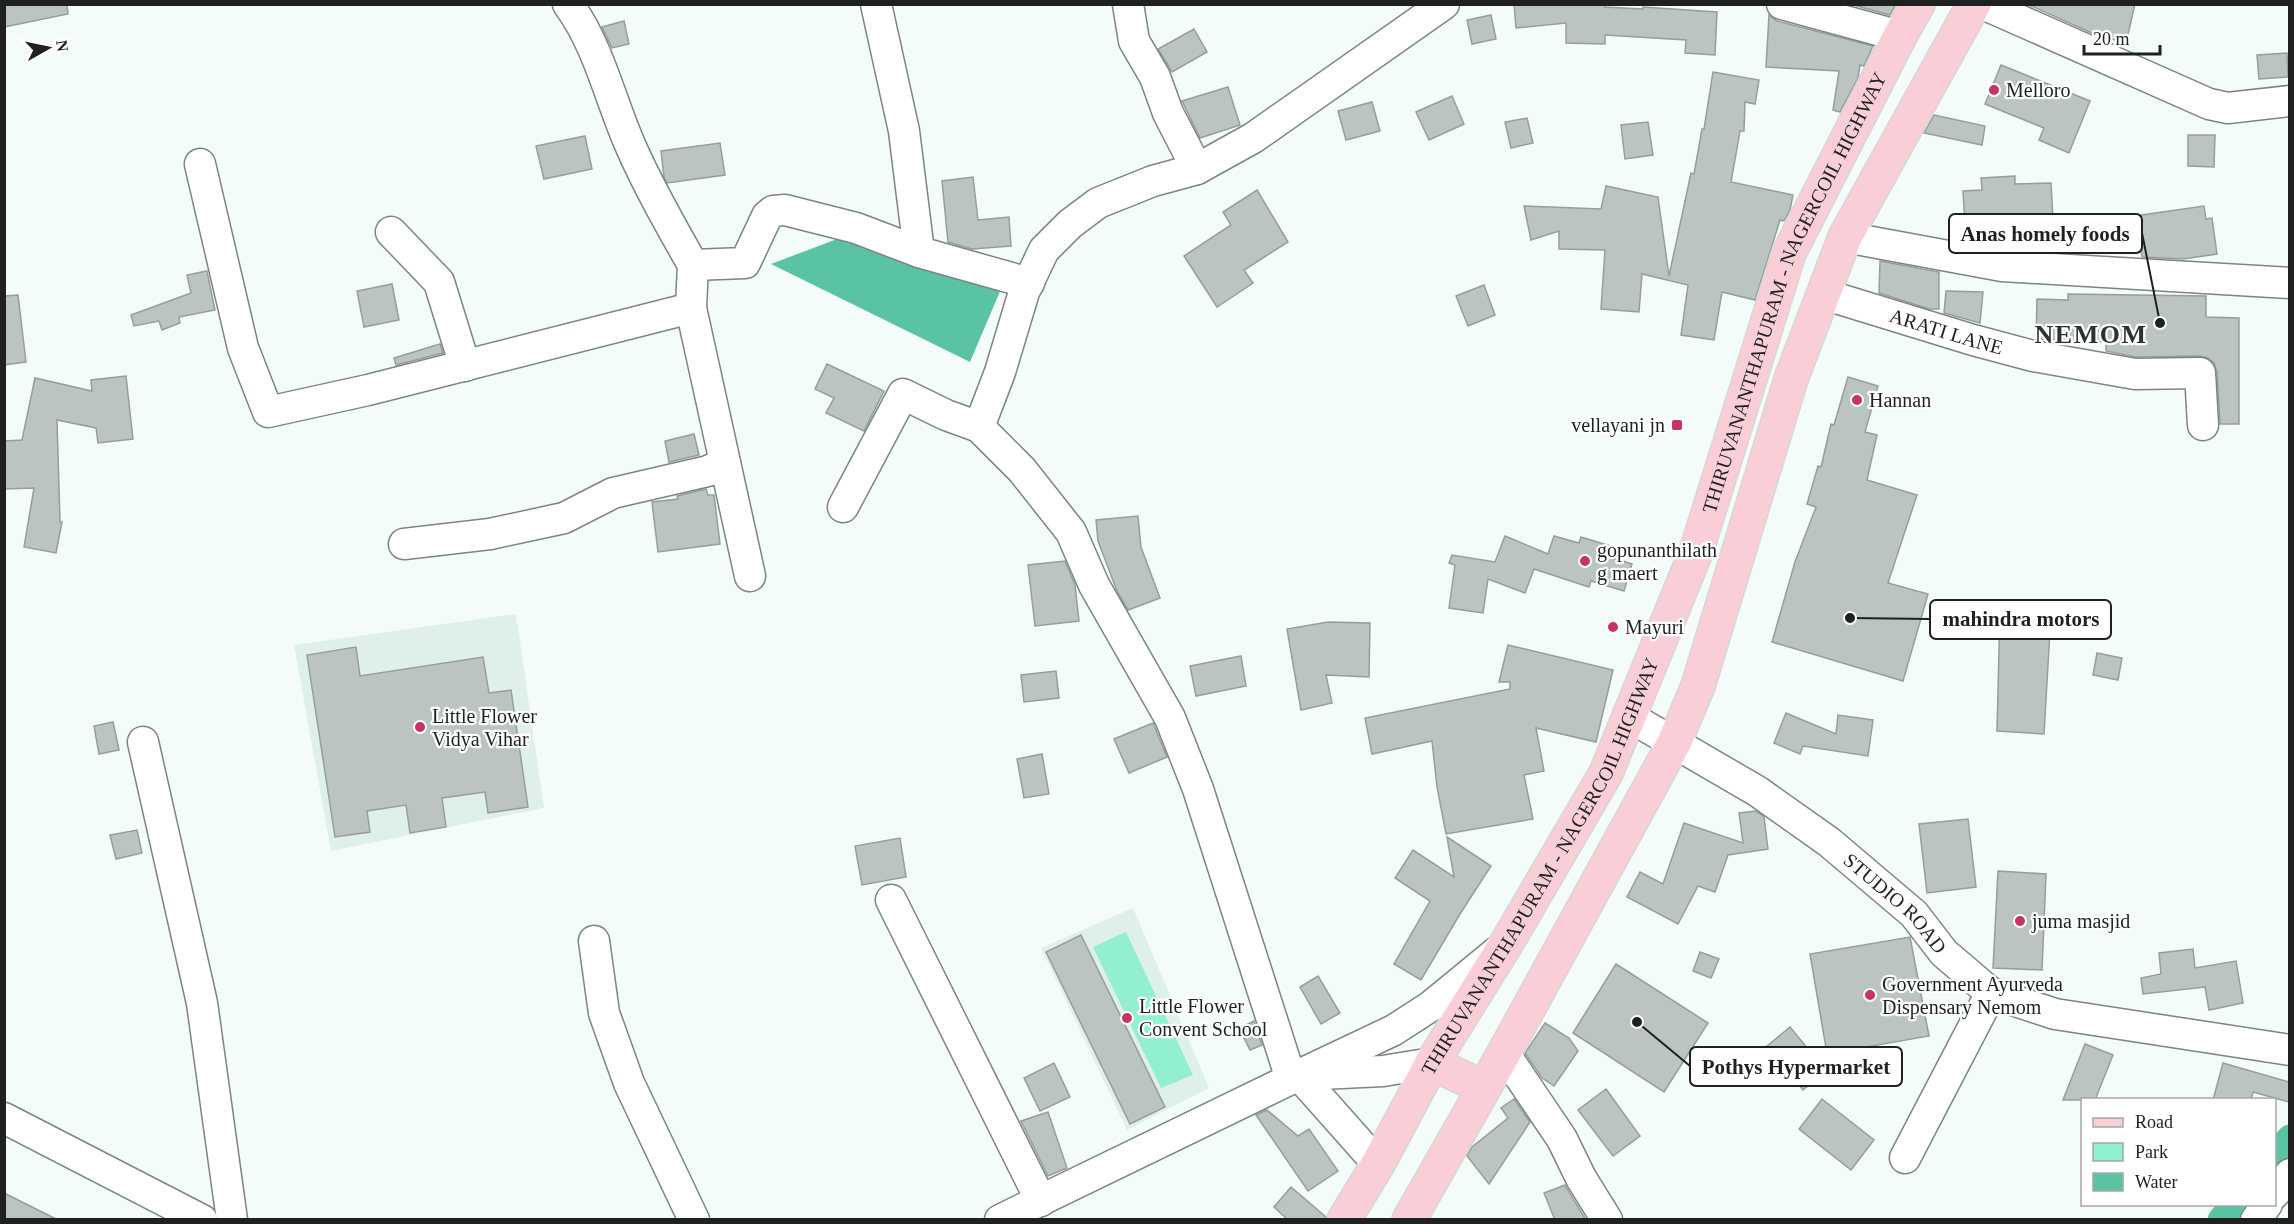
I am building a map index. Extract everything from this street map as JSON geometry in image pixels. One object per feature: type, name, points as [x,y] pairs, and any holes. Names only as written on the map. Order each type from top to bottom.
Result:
[{"type":"main road","name":"THIRUVANANTHAPURAM - NAGERCOIL HIGHWAY","points":[[1344,1220],[1378,1164],[1432,1063],[1506,944],[1606,773],[1696,552],[1789,253],[1918,4]]},
{"type":"main road","name":"THIRUVANANTHAPURAM - NAGERCOIL HIGHWAY","points":[[1409,1220],[1504,1053],[1674,743],[1698,686],[1791,379],[1845,237],[1974,4]]},
{"type":"main road","points":[[1432,1063],[1484,1088]]},
{"type":"street","points":[[568,4],[584,25],[631,147],[665,216],[693,265],[691,308],[750,576]]},
{"type":"street","points":[[876,4],[904,131],[919,252]]},
{"type":"street","points":[[1128,4],[1134,41],[1155,77],[1168,113],[1197,169]]},
{"type":"street","points":[[979,427],[1000,372],[1024,292],[1044,250],[1070,224],[1098,203],[1153,181],[1197,169],[1253,138],[1444,4]]},
{"type":"street","points":[[1782,4],[1900,36]]},
{"type":"street","points":[[1983,4],[2209,104],[2228,108],[2289,101]]},
{"type":"street","points":[[200,164],[243,348],[268,412],[368,390],[691,308]]},
{"type":"street","points":[[693,265],[745,263],[767,216],[773,211],[785,210],[856,228],[919,252],[1029,283]]},
{"type":"street","points":[[391,232],[439,282],[465,366]]},
{"type":"street","points":[[1845,237],[2002,266],[2289,283]]},
{"type":"street","name":"ARATI LANE","points":[[1823,294],[2033,356],[2135,374],[2200,373],[2203,425]]},
{"type":"street","points":[[843,507],[903,394],[946,415],[979,427],[1022,470],[1071,532],[1094,585],[1170,718],[1198,789],[1295,1077],[1378,1164]]},
{"type":"street","points":[[404,544],[490,534],[564,518],[613,494],[708,471],[725,463]]},
{"type":"street","name":"STUDIO ROAD","points":[[1628,716],[1757,791],[1829,842],[1914,914],[1944,953],[1990,993],[2055,1014],[2289,1050]]},
{"type":"street","points":[[143,741],[202,1003],[232,1220]]},
{"type":"street","points":[[891,900],[1041,1200]]},
{"type":"street","points":[[594,941],[604,1013],[628,1083],[694,1220]]},
{"type":"street","points":[[1000,1220],[1394,1030],[1431,1006],[1506,944]]},
{"type":"street","points":[[1905,1158],[1990,993]]},
{"type":"street","points":[[1504,1053],[1562,1139],[1581,1178],[1607,1220]]},
{"type":"street","points":[[1295,1077],[1383,1071],[1432,1063]]},
{"type":"street","points":[[4,1118],[202,1220]]},
{"type":"street","points":[[2276,1191],[2289,1174]]},
{"type":"street","points":[[2256,1220],[2266,1206]]},
{"type":"shaded area","name":"Little Flower Vidya Vihar","points":[[516,614],[544,808],[331,851],[294,645]]},
{"type":"shaded area","name":"Little Flower Convent School","points":[[1133,908],[1209,1088],[1127,1130],[1041,948]]},
{"type":"green space","points":[[1126,932],[1193,1075],[1161,1088],[1093,947]]},
{"type":"water","points":[[845,236],[1001,289],[970,362],[771,264]]},
{"type":"building","points":[[4,4],[67,4],[68,14],[4,27]]},
{"type":"building","points":[[1514,4],[1606,4],[1605,7],[1717,12],[1715,55],[1685,53],[1686,40],[1605,35],[1605,44],[1566,43],[1566,23],[1516,28]]},
{"type":"building","points":[[1850,4],[1896,4],[1890,15]]},
{"type":"building","points":[[2027,4],[2135,4],[2126,43],[2094,34]]},
{"type":"building","points":[[1491,15],[1496,39],[1472,44],[1467,20]]},
{"type":"building","points":[[1769,15],[1777,21],[1873,46],[1864,66],[1860,65],[1858,78],[1840,112],[1833,110],[1839,71],[1766,67]]},
{"type":"building","points":[[624,21],[629,44],[612,48],[602,27]]},
{"type":"building","points":[[1194,29],[1207,52],[1172,72],[1158,49]]},
{"type":"building","points":[[2287,53],[2288,77],[2259,79],[2257,55]]},
{"type":"building","points":[[2001,65],[2090,101],[2069,153],[2039,140],[2044,128],[1985,104]]},
{"type":"building","points":[[1713,72],[1759,80],[1755,104],[1745,102],[1744,131],[1740,131],[1731,182],[1793,195],[1790,210],[1784,221],[1780,220],[1755,300],[1722,292],[1714,340],[1681,335],[1688,285],[1642,274],[1639,312],[1601,309],[1605,250],[1559,249],[1559,231],[1531,240],[1524,206],[1601,209],[1606,186],[1658,197],[1669,276],[1691,173],[1694,174],[1702,129],[1704,129]]},
{"type":"building","points":[[1228,87],[1240,125],[1200,138],[1182,101]]},
{"type":"building","points":[[1452,96],[1464,124],[1429,140],[1416,112]]},
{"type":"building","points":[[1372,102],[1380,131],[1346,140],[1338,111]]},
{"type":"building","points":[[1934,115],[1985,126],[1982,145],[1924,133]]},
{"type":"building","points":[[1527,118],[1533,143],[1511,148],[1505,122]]},
{"type":"building","points":[[1648,122],[1653,155],[1625,159],[1621,125]]},
{"type":"building","points":[[2188,135],[2215,135],[2214,167],[2188,166]]},
{"type":"building","points":[[585,136],[592,169],[544,179],[536,146]]},
{"type":"building","points":[[720,143],[725,175],[667,183],[664,177],[661,151]]},
{"type":"building","points":[[2015,176],[2015,184],[2051,183],[2053,219],[2060,218],[2062,252],[2004,249],[1966,242],[1963,191],[1982,190],[1981,178]]},
{"type":"building","points":[[973,177],[978,220],[1009,217],[1011,246],[972,249],[948,242],[942,181]]},
{"type":"building","points":[[1257,190],[1288,242],[1244,270],[1253,283],[1217,307],[1184,256],[1231,225],[1223,212]]},
{"type":"building","points":[[2204,206],[2206,219],[2212,218],[2217,254],[2183,259],[2142,257],[2135,216]]},
{"type":"building","points":[[1880,261],[1939,272],[1939,309],[1929,309],[1879,293]]},
{"type":"building","points":[[207,271],[215,310],[179,317],[180,323],[162,330],[159,321],[134,326],[131,315],[191,293],[187,275]]},
{"type":"building","points":[[392,284],[399,320],[364,327],[357,291]]},
{"type":"building","points":[[1484,285],[1495,315],[1468,326],[1456,296]]},
{"type":"building","points":[[1946,291],[1983,292],[1980,323],[1944,313]]},
{"type":"building","points":[[2068,294],[2206,296],[2206,317],[2239,318],[2239,424],[2220,424],[2217,372],[2214,363],[2208,358],[2200,356],[2136,357],[2106,351],[2106,342],[2036,339],[2037,299],[2068,300]]},
{"type":"building","points":[[18,295],[26,362],[4,365],[4,296]]},
{"type":"building","points":[[440,344],[443,353],[396,365],[394,358]]},
{"type":"building","points":[[827,364],[884,391],[864,431],[826,413],[834,398],[815,389]]},
{"type":"building","points":[[126,376],[133,439],[98,443],[96,428],[57,420],[60,522],[62,522],[56,553],[24,547],[34,488],[4,489],[4,441],[22,440],[35,378],[92,391],[91,380]]},
{"type":"building","points":[[1848,377],[1878,386],[1865,432],[1877,435],[1867,480],[1917,495],[1888,583],[1928,594],[1903,681],[1772,642],[1795,562],[1816,507],[1807,504],[1818,466],[1821,467],[1831,424],[1834,425]]},
{"type":"building","points":[[694,434],[699,455],[669,462],[665,441]]},
{"type":"building","points":[[706,489],[708,495],[714,495],[720,544],[658,552],[652,502],[678,499],[677,496]]},
{"type":"building","points":[[1138,516],[1141,547],[1160,598],[1128,610],[1117,591],[1098,541],[1096,520]]},
{"type":"building","points":[[1505,536],[1548,554],[1554,536],[1579,543],[1581,537],[1617,548],[1614,558],[1632,564],[1624,591],[1591,581],[1589,587],[1534,569],[1525,593],[1488,579],[1483,613],[1449,608],[1455,565],[1449,563],[1452,555],[1495,562]]},
{"type":"building","points":[[1065,561],[1075,585],[1079,621],[1035,626],[1028,565]]},
{"type":"building","points":[[2000,610],[2051,613],[2044,734],[1997,731]]},
{"type":"building","points":[[1328,622],[1370,623],[1369,677],[1326,675],[1332,703],[1301,710],[1287,629]]},
{"type":"building","points":[[1508,645],[1613,670],[1596,742],[1536,728],[1544,771],[1524,775],[1533,819],[1446,834],[1437,787],[1432,741],[1372,754],[1365,718],[1510,689],[1510,682],[1499,682]]},
{"type":"building","name":"Little Flower Vidya Vihar","points":[[356,647],[360,676],[483,657],[489,693],[511,690],[528,807],[488,813],[485,792],[442,798],[446,827],[410,833],[406,805],[367,811],[370,832],[335,837],[307,655]]},
{"type":"building","points":[[2097,653],[2122,658],[2118,680],[2093,675]]},
{"type":"building","points":[[1241,656],[1246,686],[1196,696],[1190,666]]},
{"type":"building","points":[[1056,671],[1059,698],[1024,702],[1021,675]]},
{"type":"building","points":[[1786,713],[1836,734],[1838,715],[1873,720],[1868,756],[1803,746],[1800,754],[1774,743]]},
{"type":"building","points":[[113,722],[119,750],[99,754],[94,726]]},
{"type":"building","points":[[1153,723],[1167,757],[1129,773],[1114,739]]},
{"type":"building","points":[[1042,754],[1049,794],[1024,798],[1017,759]]},
{"type":"building","points":[[1756,811],[1764,817],[1768,849],[1728,855],[1715,892],[1698,886],[1678,924],[1627,897],[1640,872],[1663,884],[1684,823],[1743,843],[1739,813]]},
{"type":"building","points":[[1968,819],[1976,887],[1927,893],[1919,824]]},
{"type":"building","points":[[137,830],[142,853],[116,859],[110,835]]},
{"type":"building","points":[[1447,837],[1491,866],[1421,980],[1394,964],[1430,901],[1395,878],[1413,850],[1454,877]]},
{"type":"building","points":[[900,838],[906,877],[862,885],[855,846]]},
{"type":"building","name":"juma masjid","points":[[1998,871],[2046,874],[2042,970],[1993,968]]},
{"type":"building","points":[[1081,935],[1165,1107],[1130,1124],[1046,952]]},
{"type":"building","name":"Government Ayurveda Dispensary Nemom","points":[[1910,937],[1929,1036],[1827,1054],[1810,954]]},
{"type":"building","points":[[2193,949],[2195,968],[2236,961],[2243,1003],[2209,1010],[2205,987],[2143,994],[2141,978],[2161,974],[2159,953]]},
{"type":"building","points":[[1700,952],[1719,959],[1711,978],[1693,971]]},
{"type":"building","points":[[1616,964],[1708,1023],[1664,1092],[1573,1033]]},
{"type":"building","points":[[1318,976],[1340,1013],[1321,1024],[1300,987]]},
{"type":"building","points":[[1254,1021],[1262,1045],[1250,1050],[1239,1028]]},
{"type":"building","points":[[1545,1023],[1569,1038],[1578,1051],[1554,1086],[1542,1078],[1525,1053]]},
{"type":"building","points":[[1790,1027],[1826,1071],[1803,1090],[1767,1046]]},
{"type":"building","points":[[2085,1044],[2113,1055],[2096,1098],[2063,1100]]},
{"type":"building","points":[[1054,1063],[1070,1097],[1040,1111],[1024,1078]]},
{"type":"building","points":[[2223,1063],[2289,1082],[2289,1102],[2253,1092],[2252,1098],[2214,1098]]},
{"type":"building","points":[[1606,1089],[1640,1136],[1613,1156],[1578,1110]]},
{"type":"building","points":[[1514,1099],[1530,1122],[1489,1184],[1467,1156],[1472,1147],[1508,1118],[1501,1108]]},
{"type":"building","points":[[1822,1099],[1874,1140],[1851,1170],[1799,1129]]},
{"type":"building","points":[[1267,1110],[1298,1136],[1309,1129],[1338,1171],[1308,1191],[1256,1115]]},
{"type":"building","points":[[1048,1112],[1067,1168],[1048,1176],[1021,1121]]},
{"type":"building","points":[[1565,1185],[1586,1220],[1555,1220],[1544,1193]]},
{"type":"building","points":[[1291,1187],[1326,1217],[1325,1220],[1288,1220],[1274,1207]]},
{"type":"building","points":[[4,1193],[58,1220],[4,1220]]},
{"type":"waterway","points":[[2276,1155],[2290,1138]]},
{"type":"waterway","points":[[2221,1220],[2232,1206]]},
{"type":"place","name":"Melloro","points":[[1994,90]]},
{"type":"place","name":"Anas homely foods","points":[[2160,323]]},
{"type":"place","name":"Hannan","points":[[1857,400]]},
{"type":"place","name":"vellayani jn","points":[[1677,425]]},
{"type":"place","name":"gopunanthilath g maert","points":[[1585,561]]},
{"type":"place","name":"mahindra motors","points":[[1850,618]]},
{"type":"place","name":"Mayuri","points":[[1613,627]]},
{"type":"place","name":"Little Flower Vidya Vihar","points":[[420,727]]},
{"type":"place","name":"juma masjid","points":[[2020,921]]},
{"type":"place","name":"Government Ayurveda Dispensary Nemom","points":[[1870,995]]},
{"type":"place","name":"Little Flower Convent School","points":[[1127,1018]]},
{"type":"place","name":"Pothys Hypermarket","points":[[1637,1022]]},
{"type":"district","name":"NEMOM","points":[[2091,334]]}]
